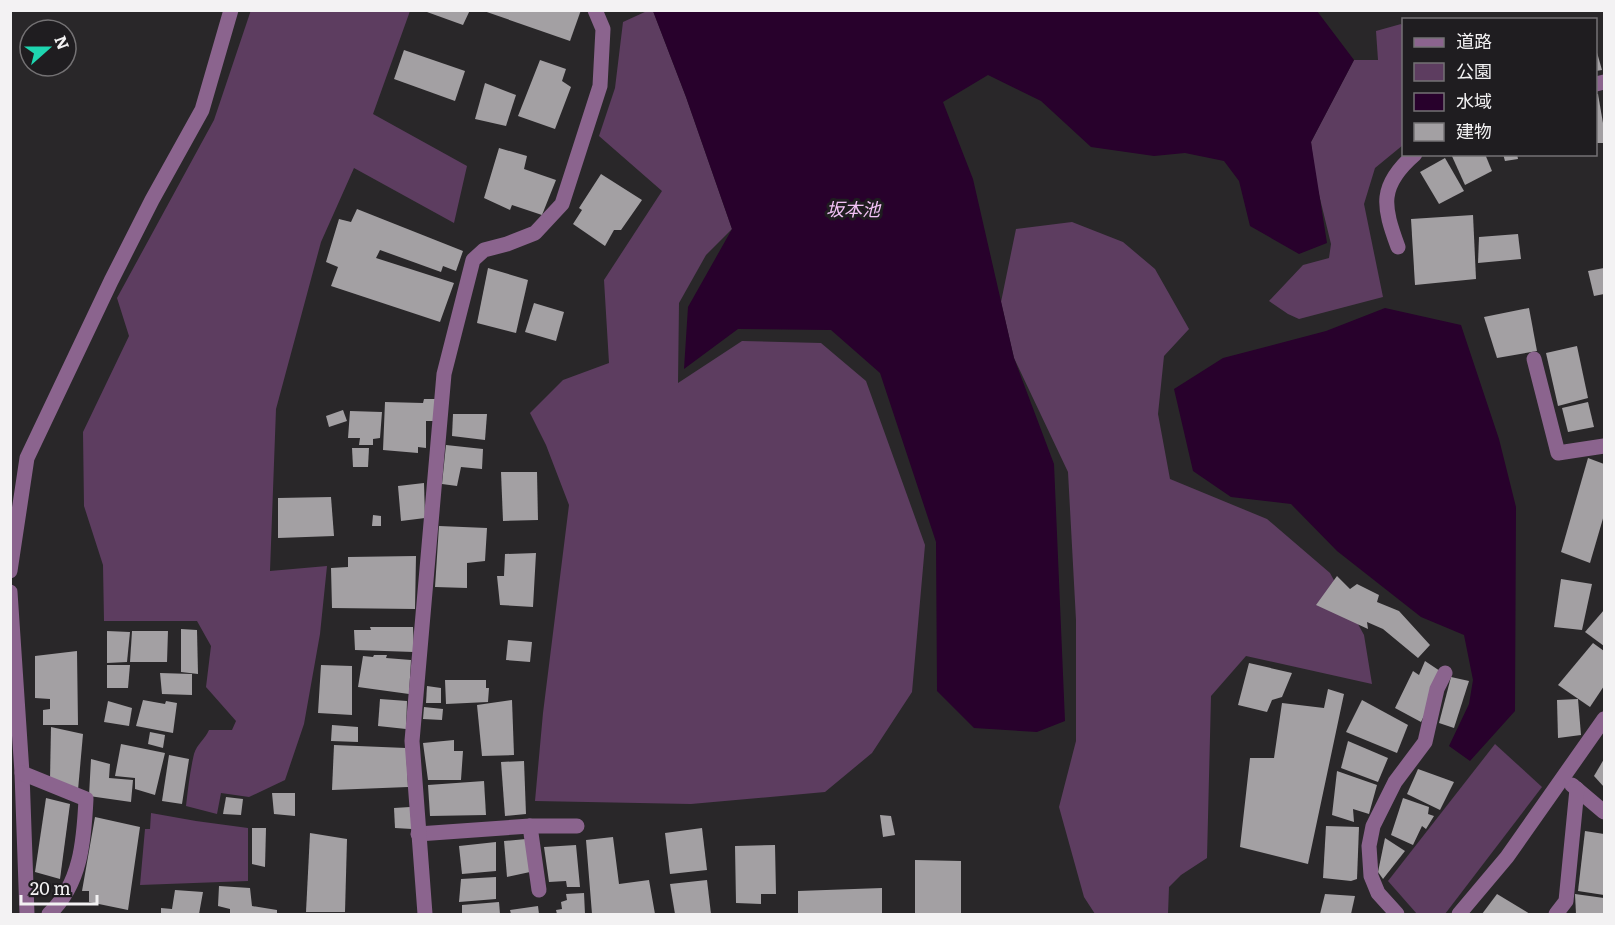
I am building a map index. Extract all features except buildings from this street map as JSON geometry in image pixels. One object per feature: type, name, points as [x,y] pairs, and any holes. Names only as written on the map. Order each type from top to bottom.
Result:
[{"type":"street","points":[[10,571],[27,458],[111,281],[152,200],[202,110],[231,10]]},
{"type":"street","points":[[425,915],[412,741],[444,374],[473,260],[484,250],[535,233],[562,204],[600,87],[603,29],[595,10]]},
{"type":"street","points":[[1398,247],[1386,216],[1387,190],[1405,163],[1413,156]]},
{"type":"street","points":[[1534,359],[1558,453],[1605,446]]},
{"type":"street","points":[[10,592],[22,773],[27,915]]},
{"type":"street","points":[[1397,915],[1378,893],[1371,876],[1369,846],[1373,826],[1395,782],[1425,742],[1437,689],[1445,672]]},
{"type":"street","points":[[1459,915],[1507,856],[1605,719]]},
{"type":"street","points":[[22,773],[86,799],[84,841],[73,881],[60,904],[49,915]]},
{"type":"street","points":[[1563,778],[1605,812]]},
{"type":"street","points":[[1556,915],[1566,901],[1577,789]]},
{"type":"street","points":[[418,834],[530,825],[577,826]]},
{"type":"street","points":[[530,825],[540,890]]},
{"type":"green space","points":[[251,10],[410,11],[373,114],[467,166],[454,223],[354,168],[321,242],[276,409],[270,571],[327,566],[320,634],[304,724],[285,780],[249,797],[221,793],[217,814],[186,806],[191,767],[197,747],[209,730],[232,730],[236,721],[206,687],[211,646],[197,621],[104,621],[103,565],[84,506],[83,432],[129,336],[117,298],[214,120]]},
{"type":"green space","points":[[647,11],[653,11],[732,229],[706,255],[679,303],[678,383],[742,341],[821,343],[866,381],[925,545],[912,692],[872,753],[825,792],[691,804],[535,801],[543,713],[569,505],[546,445],[530,413],[563,380],[609,363],[604,280],[662,191],[599,136],[615,88],[623,22]]},
{"type":"green space","points":[[1402,25],[1402,146],[1375,168],[1364,204],[1383,297],[1299,319],[1269,301],[1303,265],[1329,258],[1331,244],[1315,178],[1311,142],[1354,60],[1378,60],[1376,31]]},
{"type":"green space","points":[[1072,222],[1123,242],[1155,269],[1189,329],[1164,356],[1158,414],[1170,479],[1267,519],[1330,573],[1364,635],[1372,684],[1246,656],[1211,696],[1207,858],[1181,875],[1169,887],[1168,914],[1095,914],[1084,897],[1059,807],[1076,741],[1076,620],[1068,472],[1014,358],[1001,302],[1016,229]]},
{"type":"green space","points":[[1495,744],[1542,787],[1445,914],[1417,914],[1388,881]]},
{"type":"green space","points":[[151,813],[248,828],[248,881],[140,885],[145,829],[150,829]]},
{"type":"water","name":"坂本池","points":[[653,11],[1317,11],[1354,60],[1311,142],[1327,243],[1299,254],[1250,226],[1239,181],[1224,161],[1185,153],[1154,156],[1091,147],[1041,101],[988,75],[943,102],[973,179],[1014,358],[1054,464],[1065,721],[1037,732],[974,728],[937,691],[936,542],[880,373],[831,330],[738,329],[684,369],[688,307],[732,229]]},
{"type":"water","points":[[1385,308],[1461,325],[1499,439],[1516,507],[1515,711],[1470,761],[1449,746],[1469,704],[1473,680],[1464,635],[1421,617],[1337,551],[1291,504],[1231,497],[1193,471],[1174,389],[1223,358],[1326,331]]}]
